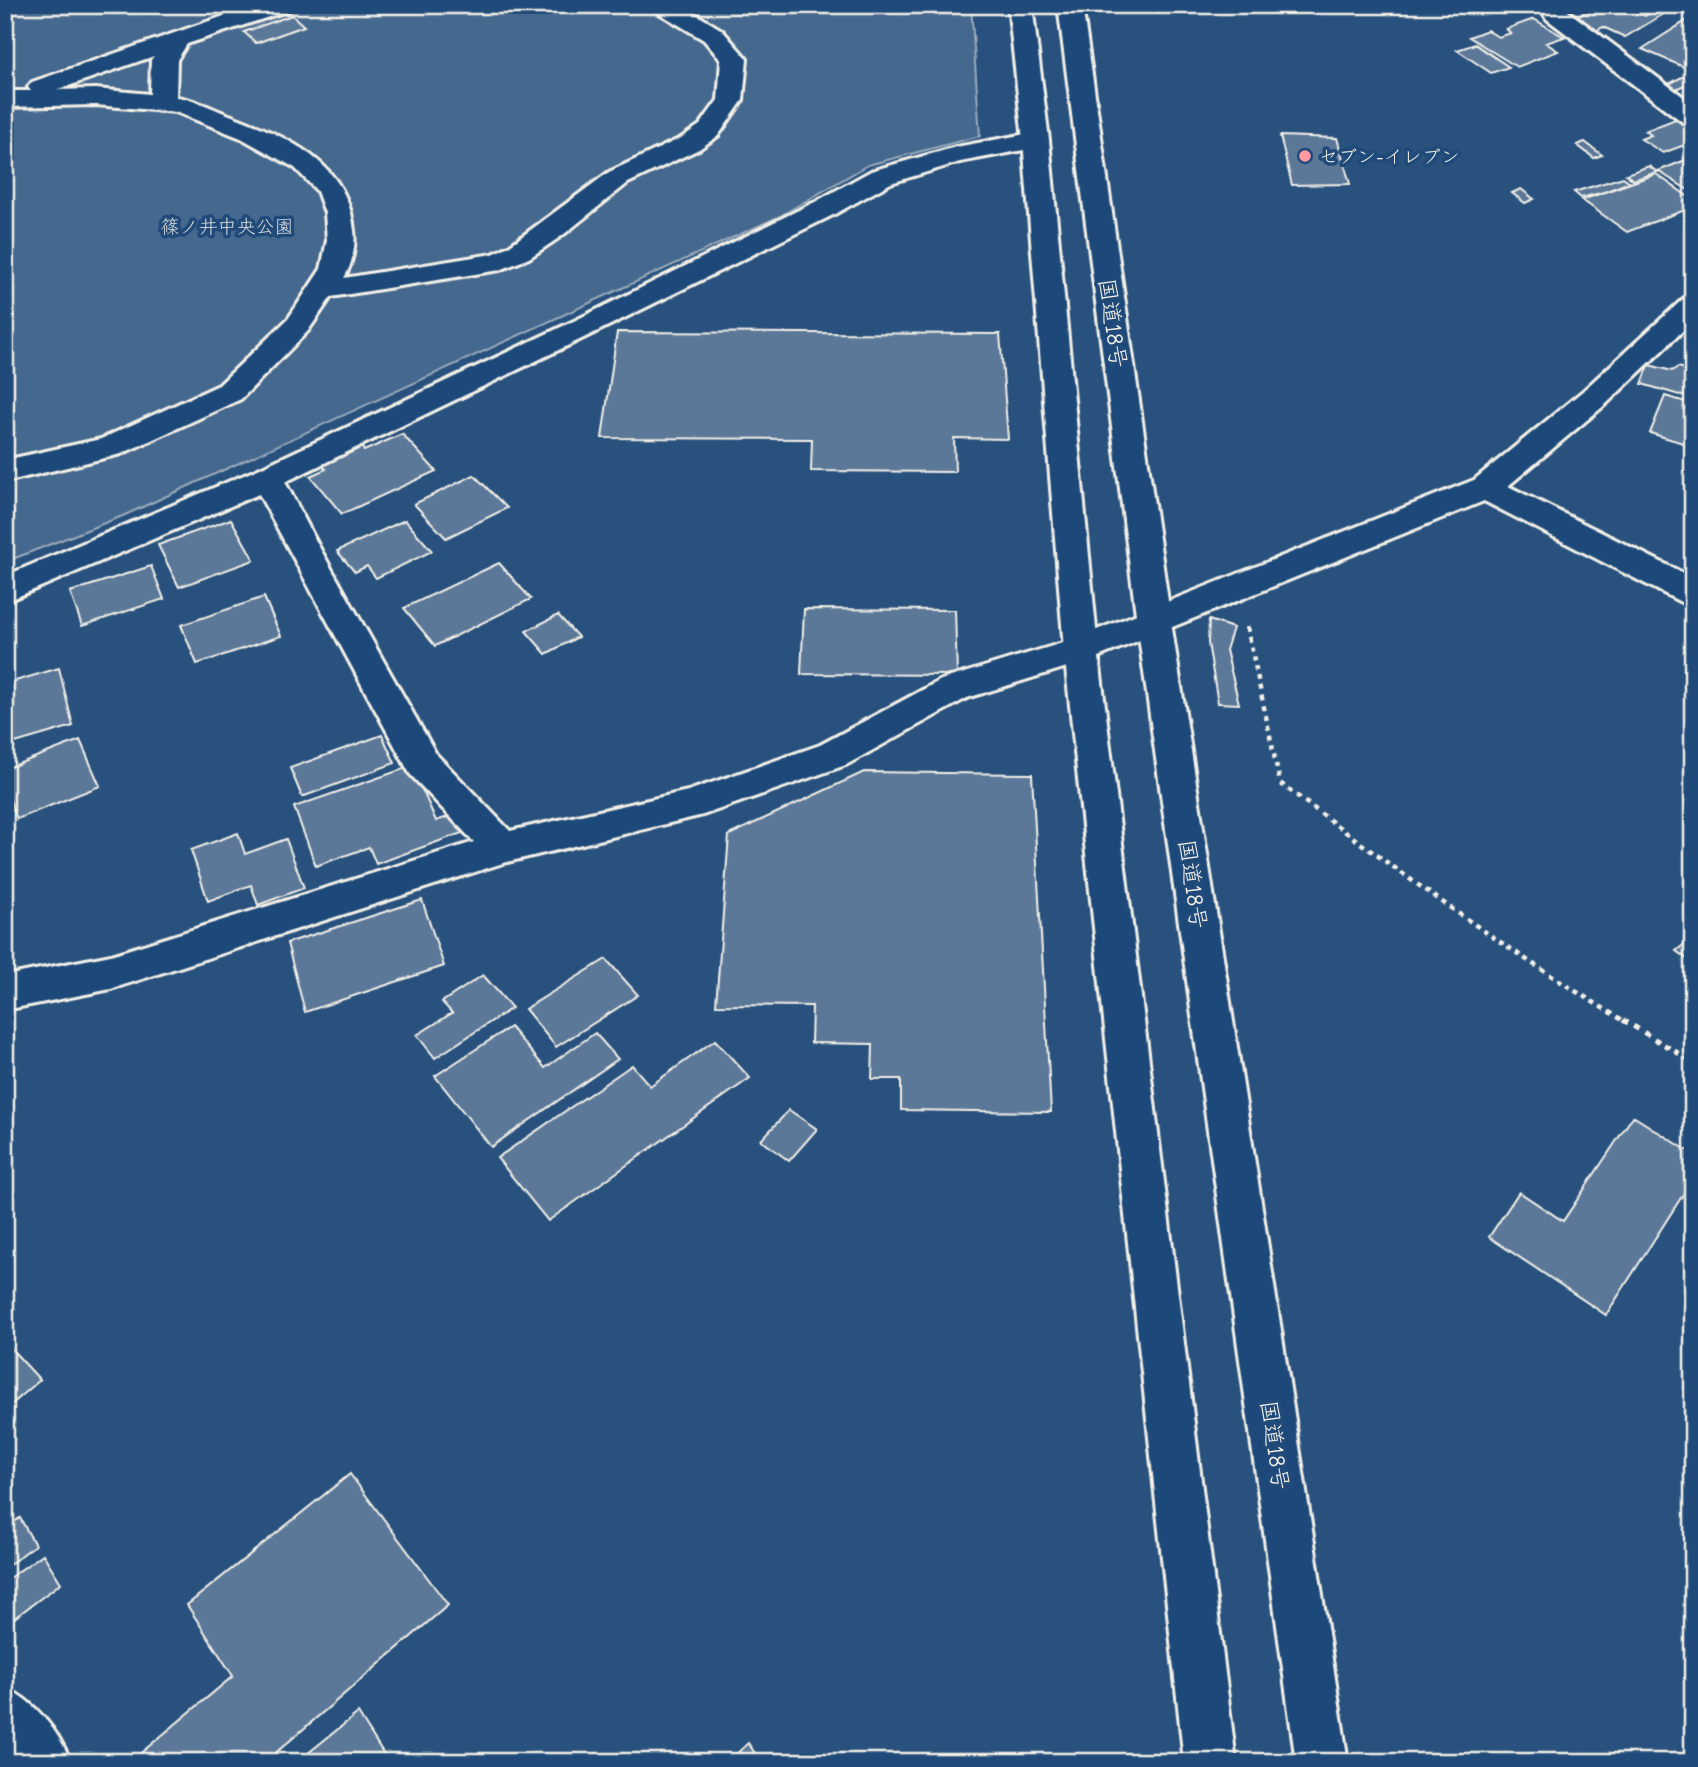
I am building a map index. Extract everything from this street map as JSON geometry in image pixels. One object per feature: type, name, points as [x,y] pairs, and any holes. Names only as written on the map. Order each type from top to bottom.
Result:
[{"type":"main road","points":[[9,98],[281,5]]},
{"type":"main road","points":[[321,290],[500,261],[524,251],[635,168],[682,147],[714,126],[734,97],[734,59],[713,35],[663,5]]},
{"type":"main road","points":[[1020,5],[1036,140],[1081,650],[1210,1762]]},
{"type":"main road","name":"国道18号","points":[[1070,5],[1154,622],[1322,1762]]},
{"type":"main road","points":[[1556,14],[1693,117]]},
{"type":"main road","points":[[163,103],[164,60],[178,39]]},
{"type":"main road","points":[[5,471],[110,447],[230,391],[298,325],[335,269],[341,240],[339,213],[330,190],[305,162],[250,132],[180,105],[96,97],[9,98]]},
{"type":"main road","points":[[5,590],[267,478],[586,326],[881,177],[956,155],[1036,140]]},
{"type":"main road","points":[[5,993],[111,972],[503,848],[691,805],[833,755],[954,688],[1081,650],[1485,488],[1594,397],[1693,305]]},
{"type":"main road","points":[[267,478],[301,545],[423,764],[503,848]]},
{"type":"main road","points":[[1485,488],[1693,593]]},
{"type":"main road","points":[[5,1714],[45,1762]]},
{"type":"path","points":[[1239,588],[1280,783],[1398,873],[1537,969],[1693,1062]]},
{"type":"green space","name":"篠ノ井中央公園","points":[[5,5],[971,5],[980,136],[868,165],[780,216],[125,515],[5,562]]},
{"type":"building","points":[[1525,5],[1564,5],[1568,7],[1548,17]]},
{"type":"building","points":[[1597,5],[1616,12],[1624,7],[1645,16],[1652,12],[1636,5],[1648,5],[1665,13],[1625,37],[1603,27],[1593,33],[1569,22]]},
{"type":"building","points":[[292,15],[304,26],[256,43],[244,32]]},
{"type":"building","points":[[1534,19],[1564,37],[1546,43],[1558,51],[1517,67],[1469,37],[1487,30],[1498,37],[1511,33],[1506,29]]},
{"type":"building","points":[[1686,21],[1693,24],[1693,66],[1688,69],[1642,49]]},
{"type":"building","points":[[1475,44],[1509,67],[1491,73],[1457,50]]},
{"type":"building","points":[[1684,76],[1693,81],[1674,90],[1665,86]]},
{"type":"building","points":[[1678,118],[1693,127],[1693,142],[1663,153],[1641,139],[1651,135],[1645,131]]},
{"type":"building","points":[[1280,136],[1337,138],[1350,184],[1292,185]]},
{"type":"building","points":[[1585,142],[1602,155],[1594,158],[1577,145]]},
{"type":"building","points":[[1693,157],[1693,193],[1658,171]]},
{"type":"building","points":[[1649,166],[1657,172],[1633,180],[1626,174]]},
{"type":"building","points":[[1656,174],[1693,200],[1693,207],[1627,232],[1582,200]]},
{"type":"building","points":[[1623,177],[1630,182],[1604,192],[1581,198],[1574,192]]},
{"type":"building","points":[[1521,189],[1534,199],[1525,203],[1512,193]]},
{"type":"building","points":[[617,332],[1000,334],[1008,439],[954,438],[955,472],[811,471],[812,439],[602,438]]},
{"type":"building","points":[[1649,365],[1672,371],[1678,367],[1693,371],[1693,399],[1642,384]]},
{"type":"building","points":[[1665,396],[1693,404],[1693,446],[1650,433]]},
{"type":"building","points":[[402,434],[436,471],[342,514],[310,476],[326,469],[322,465],[362,447],[364,451]]},
{"type":"building","points":[[474,475],[507,508],[446,538],[414,504]]},
{"type":"building","points":[[231,519],[254,560],[179,587],[158,545]]},
{"type":"building","points":[[405,520],[432,551],[376,578],[367,566],[355,572],[337,551]]},
{"type":"building","points":[[499,563],[531,599],[435,646],[404,608]]},
{"type":"building","points":[[151,566],[164,599],[82,626],[70,592]]},
{"type":"building","points":[[264,597],[281,636],[197,664],[181,625]]},
{"type":"building","points":[[804,609],[955,610],[957,675],[801,674]]},
{"type":"building","points":[[558,615],[578,637],[546,654],[526,631]]},
{"type":"building","points":[[1209,620],[1233,628],[1226,650],[1239,704],[1218,703],[1208,643]]},
{"type":"building","points":[[59,668],[73,726],[5,746],[5,684]]},
{"type":"building","points":[[382,735],[395,763],[302,797],[290,768]]},
{"type":"building","points":[[80,740],[100,786],[17,819],[5,787],[5,769]]},
{"type":"building","points":[[412,766],[436,821],[454,815],[462,833],[376,864],[369,847],[316,866],[294,807]]},
{"type":"building","points":[[864,772],[1032,774],[1051,1112],[901,1110],[901,1079],[872,1079],[873,1044],[811,1043],[812,1006],[716,1005],[729,835]]},
{"type":"building","points":[[238,833],[245,854],[286,839],[304,888],[258,905],[251,885],[208,901],[191,850]]},
{"type":"building","points":[[422,900],[444,966],[305,1012],[287,943]]},
{"type":"building","points":[[1693,937],[1693,963],[1676,951]]},
{"type":"building","points":[[606,959],[638,995],[556,1047],[525,1009]]},
{"type":"building","points":[[483,975],[512,1008],[435,1058],[417,1035],[452,1013],[442,1002]]},
{"type":"building","points":[[510,1027],[545,1068],[595,1033],[618,1059],[491,1147],[435,1076]]},
{"type":"building","points":[[715,1040],[750,1078],[548,1221],[497,1158],[632,1065],[650,1086]]},
{"type":"building","points":[[789,1110],[817,1129],[789,1161],[761,1140]]},
{"type":"building","points":[[1633,1116],[1693,1154],[1693,1179],[1606,1315],[1489,1237],[1519,1192],[1563,1221]]},
{"type":"building","points":[[5,1342],[40,1380],[5,1410]]},
{"type":"building","points":[[350,1474],[448,1605],[265,1762],[130,1762],[233,1676],[187,1605]]},
{"type":"building","points":[[20,1518],[35,1545],[5,1568],[5,1528]]},
{"type":"building","points":[[43,1554],[61,1583],[5,1625],[5,1581]]},
{"type":"building","points":[[358,1713],[389,1762],[297,1762]]},
{"type":"building","points":[[748,1743],[761,1762],[728,1762]]},
{"type":"place","name":"セブン-イレブン","points":[[1305,156]]}]
